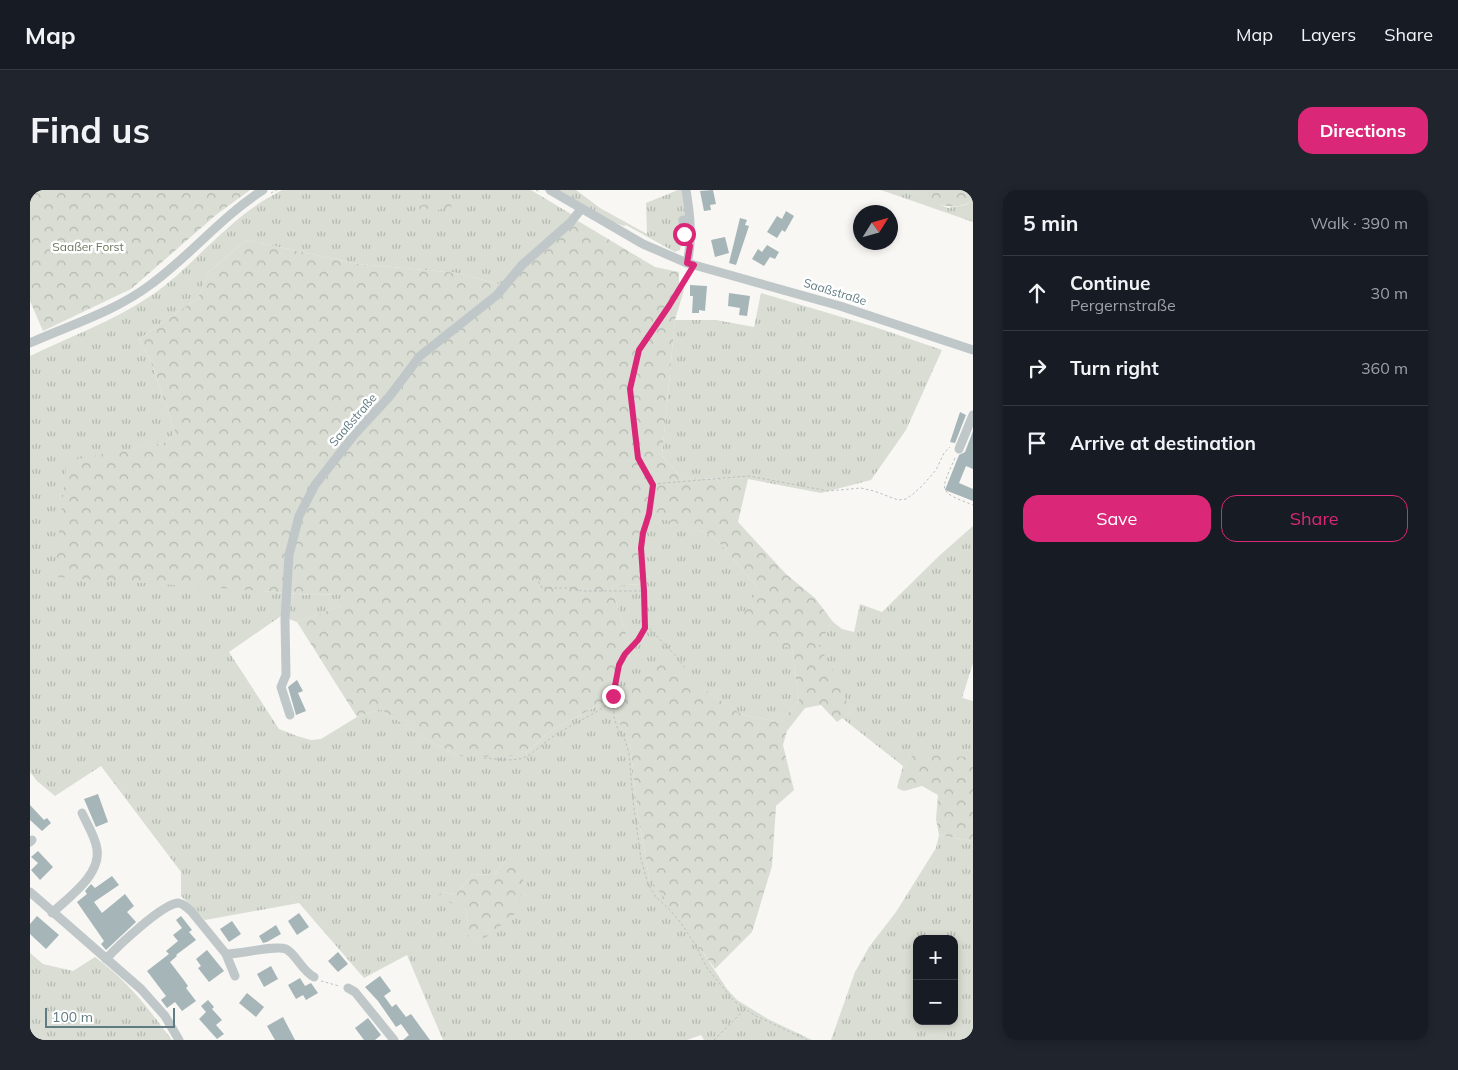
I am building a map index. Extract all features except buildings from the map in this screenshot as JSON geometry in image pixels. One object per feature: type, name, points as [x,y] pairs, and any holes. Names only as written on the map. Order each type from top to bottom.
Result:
[{"type":"street","points":[[30,343],[106,311],[134,296],[174,266],[232,212],[263,190]]},
{"type":"street","name":"Saaßstraße","points":[[550,190],[581,210],[643,244],[690,264],[840,306],[973,350]]},
{"type":"street","points":[[686,190],[690,214],[690,264]]},
{"type":"street","name":"Saaßstraße","points":[[290,715],[281,687],[286,675],[285,619],[289,555],[299,516],[315,484],[354,435],[389,397],[420,356],[497,295],[522,266],[571,222],[581,210]]},
{"type":"street","points":[[683,220],[684,234],[690,246]]},
{"type":"street","points":[[959,449],[973,416]]},
{"type":"street","points":[[52,913],[92,872],[96,864],[97,848],[82,813]]},
{"type":"street","points":[[30,892],[141,989],[170,1024],[179,1040]]},
{"type":"street","points":[[106,959],[143,925],[160,912],[178,903],[191,911],[226,954],[235,976]]},
{"type":"street","points":[[226,954],[239,954],[276,948],[285,949],[308,974],[314,977]]},
{"type":"street","points":[[348,988],[355,992],[394,1040]]},
{"type":"path","points":[[690,264],[669,306],[639,350],[630,389],[638,458],[653,485],[641,548],[645,625],[638,640],[625,654],[619,665],[613,700],[614,717],[630,754],[640,859],[648,884],[656,897],[680,923],[716,981],[734,1001],[807,1040]]},
{"type":"path","points":[[653,485],[749,476],[828,491],[861,488],[898,500],[906,499],[922,486],[936,470],[944,453],[950,447],[959,449],[944,484],[944,490],[949,496],[973,505]]},
{"type":"path","points":[[536,577],[542,588],[571,588],[582,591],[644,591]]},
{"type":"path","points":[[645,625],[676,656],[685,668]]},
{"type":"path","points":[[484,758],[519,759],[531,754],[553,736],[613,700]]},
{"type":"path","points":[[314,977],[348,988]]},
{"type":"path","points":[[714,1040],[745,1008]]},
{"type":"green space","name":"Saaßer Forst","points":[[30,190],[250,190],[216,215],[131,289],[43,331],[30,301]]},
{"type":"green space","points":[[282,190],[531,190],[571,214],[571,218],[502,285],[458,273],[358,264],[246,240],[209,272],[198,298],[139,339],[151,362],[175,432],[167,442],[67,462],[264,591],[309,595],[342,594],[340,606],[297,622],[281,616],[229,652],[279,729],[311,740],[321,739],[357,717],[380,709],[428,740],[459,756],[525,753],[552,730],[601,704],[610,695],[614,673],[629,644],[611,586],[641,584],[637,554],[639,532],[647,513],[701,531],[716,539],[759,589],[792,648],[799,701],[780,722],[743,715],[709,693],[618,720],[630,742],[638,816],[649,877],[683,922],[727,989],[737,1000],[768,1019],[812,1040],[704,1040],[701,1035],[687,1040],[443,1040],[407,955],[364,978],[299,903],[205,920],[181,896],[181,872],[101,766],[55,796],[37,781],[30,772],[30,356],[108,320],[152,295],[241,216]],"holes":[[[506,859],[474,938],[462,932],[468,924],[466,910],[441,892],[456,894],[473,874],[494,875]]]},
{"type":"green space","points":[[558,190],[576,190],[600,208],[647,234],[646,203],[678,190],[683,190],[688,216],[680,250],[675,252],[626,225],[610,221]]},
{"type":"green space","points":[[881,190],[910,190],[948,208],[965,205],[973,201],[973,222]]},
{"type":"green space","points":[[910,190],[973,190],[973,201],[964,205],[948,206],[934,202]]},
{"type":"green space","points":[[437,202],[451,204],[452,209],[443,208],[425,216],[414,212],[418,206]]},
{"type":"green space","points":[[578,221],[655,267],[679,272],[679,286],[684,290],[675,320],[662,456],[682,478],[748,479],[738,522],[786,574],[815,598],[833,622],[818,644],[835,674],[851,712],[837,722],[821,705],[805,708],[787,731],[783,745],[794,790],[776,806],[772,866],[752,932],[715,969],[649,877],[638,816],[630,743],[618,720],[617,701],[634,676],[670,661],[709,693],[743,715],[780,722],[799,701],[792,648],[766,644],[743,613],[759,589],[716,539],[701,531],[646,514],[640,533],[638,549],[641,584],[611,586],[629,644],[614,673],[610,695],[601,704],[552,730],[525,753],[505,757],[459,756],[428,740],[380,709],[357,717],[297,622],[340,606],[341,594],[309,595],[54,577],[67,461],[167,442],[175,432],[151,362],[139,339],[198,298],[209,272],[246,240],[358,264],[458,273],[502,285]]},
{"type":"green space","points":[[761,293],[875,327],[942,350],[906,430],[871,480],[821,493],[748,479],[682,478],[662,456],[675,320],[716,320],[754,327]]},
{"type":"green space","points":[[973,526],[973,663],[962,698],[973,701],[973,757],[912,756],[903,766],[842,718],[851,712],[817,644],[833,622],[842,629],[854,632],[860,604],[882,612],[940,555]]},
{"type":"green space","points":[[912,756],[973,757],[973,841],[939,835],[936,819],[938,795],[922,786],[904,791],[897,788],[903,766]]},
{"type":"green space","points":[[939,835],[973,841],[973,1040],[831,1040],[855,972],[869,947],[896,912],[936,848]]},
{"type":"green space","points":[[514,857],[521,862],[524,876],[517,912],[485,938],[474,938],[461,932],[468,924],[466,910],[438,897],[441,892],[456,894],[473,874],[494,875],[506,859]]},
{"type":"green space","points":[[30,953],[43,964],[73,971],[95,957],[128,986],[172,1040],[30,1040]]},
{"type":"route","points":[[613,696],[619,665],[645,628],[641,548],[653,485],[638,458],[630,389],[639,350],[694,265],[687,263],[690,246],[685,240],[684,234]]}]
